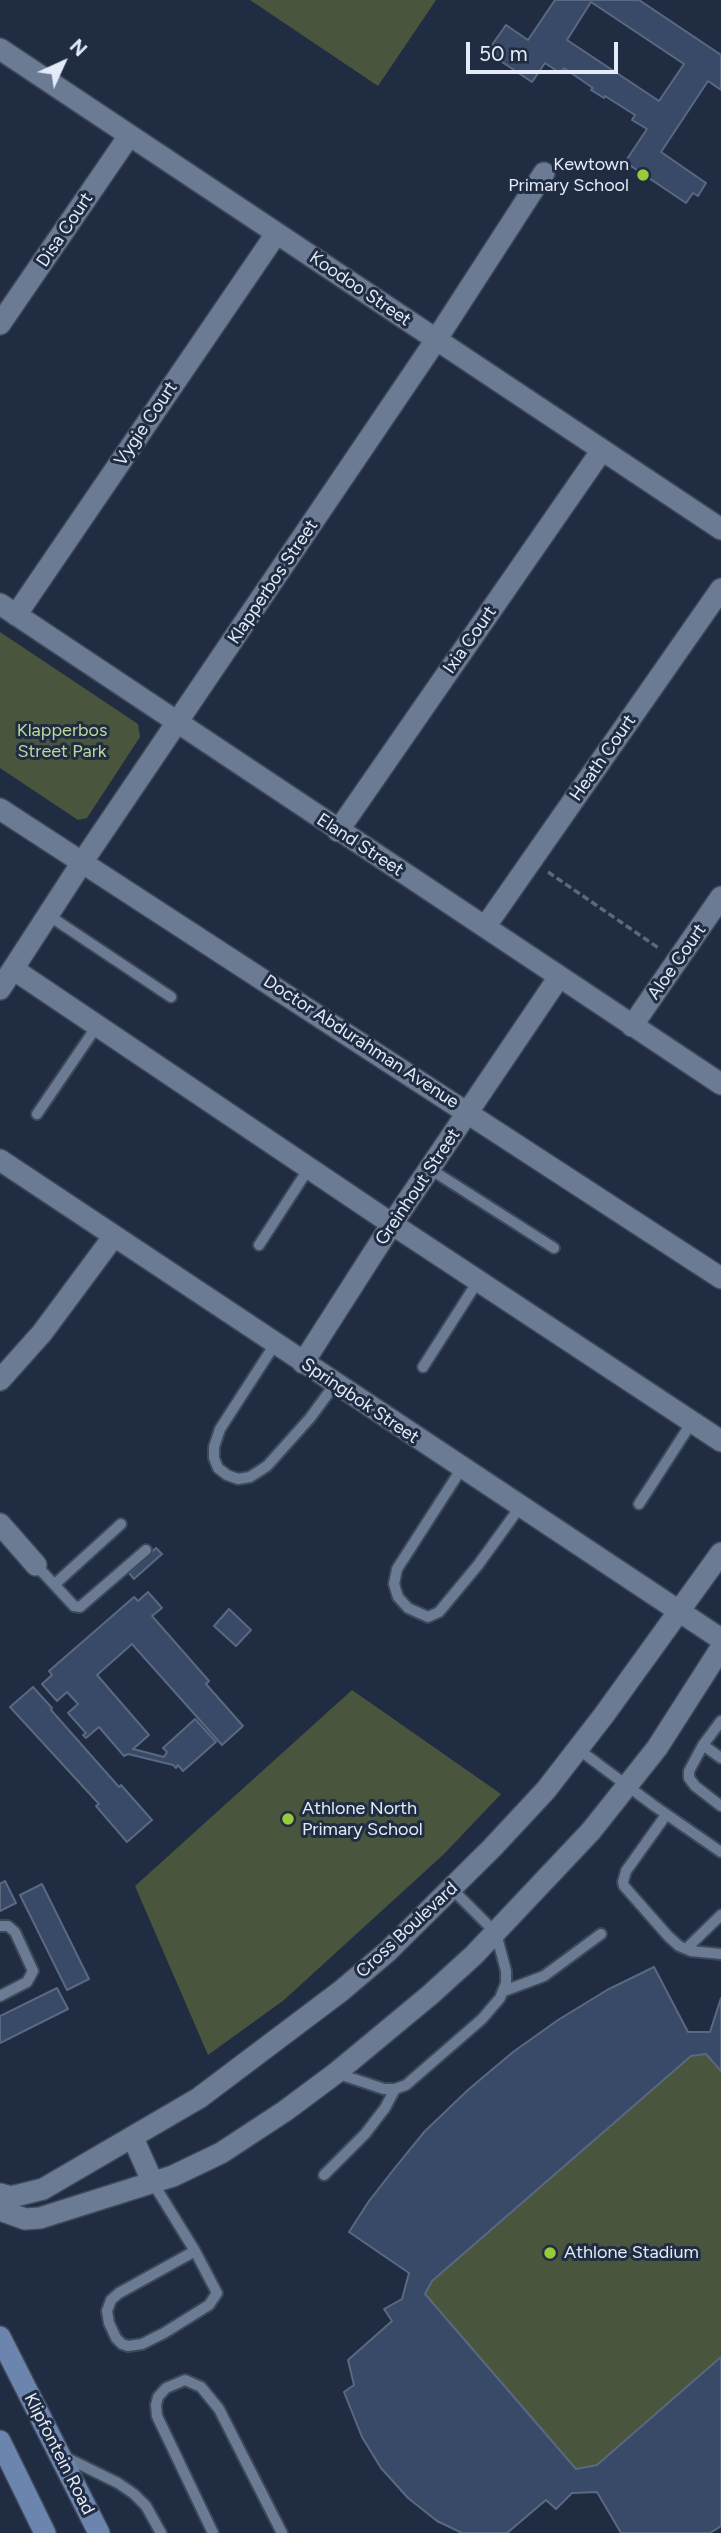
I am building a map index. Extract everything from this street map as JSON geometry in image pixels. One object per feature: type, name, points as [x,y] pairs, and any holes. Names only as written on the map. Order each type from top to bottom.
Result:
[{"type":"main road","name":"Klipfontein Road","points":[[0,2337],[99,2533]]},
{"type":"main road","points":[[0,2441],[46,2533]]},
{"type":"street","name":"Koodoo Street","points":[[0,49],[721,529]]},
{"type":"street","name":"Disa Court","points":[[0,324],[129,136]]},
{"type":"street","name":"Klapperbos Street","points":[[0,989],[83,861],[436,340],[544,173]]},
{"type":"street","name":"Vygie Court","points":[[8,609],[276,234]]},
{"type":"street","name":"Ixia Court","points":[[338,831],[602,450]]},
{"type":"street","name":"Heath Court","points":[[485,927],[721,589]]},
{"type":"street","name":"Eland Street","points":[[8,609],[721,1084]]},
{"type":"street","name":"Doctor Abdurahman Avenue","points":[[0,809],[721,1278]]},
{"type":"street","name":"Aloe Court","points":[[632,1026],[721,897]]},
{"type":"street","points":[[13,969],[721,1441]]},
{"type":"street","name":"Greinhout Street","points":[[303,1363],[392,1224],[559,977]]},
{"type":"street","name":"Springbok Street","points":[[0,1160],[721,1639]]},
{"type":"street","points":[[0,1380],[42,1333],[114,1236]]},
{"type":"street","points":[[0,1524],[36,1564]]},
{"type":"street","name":"Cross Boulevard","points":[[0,2194],[11,2197],[43,2189],[199,2098],[341,1992],[387,1952],[537,1800],[579,1749],[721,1553]]},
{"type":"street","points":[[0,2210],[25,2218],[40,2218],[173,2176],[221,2153],[336,2073],[430,1995],[496,1933],[590,1831],[657,1748],[721,1648]]},
{"type":"street","points":[[133,2138],[153,2183]]},
{"type":"lane","points":[[48,915],[171,997]]},
{"type":"lane","points":[[37,1114],[97,1026]]},
{"type":"lane","points":[[259,1245],[309,1168]]},
{"type":"lane","points":[[430,1169],[554,1248]]},
{"type":"lane","points":[[423,1367],[478,1281]]},
{"type":"lane","points":[[275,1344],[220,1429],[214,1447],[214,1458],[218,1468],[227,1475],[238,1479],[250,1477],[267,1466],[310,1418],[335,1384]]},
{"type":"lane","points":[[639,1504],[692,1422]]},
{"type":"lane","points":[[462,1468],[397,1569],[394,1584],[398,1597],[408,1608],[428,1617],[439,1612],[478,1565],[520,1507]]},
{"type":"lane","points":[[55,1584],[121,1524]]},
{"type":"lane","points":[[36,1564],[74,1606],[80,1606],[146,1550]]},
{"type":"lane","points":[[721,1721],[689,1770],[689,1778],[704,1795],[721,1806]]},
{"type":"lane","points":[[703,1745],[721,1758]]},
{"type":"lane","points":[[579,1749],[666,1815],[721,1852]]},
{"type":"lane","points":[[666,1815],[626,1871],[623,1882],[645,1912],[668,1936],[686,1949],[721,1954]]},
{"type":"lane","points":[[451,1888],[496,1933],[506,1970],[504,1991]]},
{"type":"lane","points":[[686,1949],[721,1915]]},
{"type":"lane","points":[[0,1926],[12,1928],[33,1971],[27,1983],[0,1996]]},
{"type":"lane","points":[[336,2073],[368,2085],[395,2089],[406,2085],[482,2019],[504,1991],[544,1976],[601,1934]]},
{"type":"lane","points":[[324,2175],[365,2134],[385,2108],[395,2089]]},
{"type":"lane","points":[[153,2183],[195,2251],[216,2289],[216,2297],[197,2314],[142,2344],[122,2344],[109,2323],[107,2311],[111,2300],[195,2251]]},
{"type":"lane","points":[[213,2533],[158,2416],[158,2397],[166,2388],[185,2380],[201,2387],[219,2409],[282,2533]]},
{"type":"lane","points":[[60,2454],[134,2494],[146,2506],[161,2533]]},
{"type":"path","points":[[531,861],[677,961]]},
{"type":"green space","points":[[250,0],[436,0],[378,86]]},
{"type":"green space","name":"Klapperbos Street Park","points":[[0,632],[138,724],[140,737],[87,818],[78,820],[0,768]]},
{"type":"green space","points":[[352,1690],[501,1794],[444,1854],[284,2000],[208,2055],[135,1886]]},
{"type":"green space","name":"Athlone Stadium","points":[[654,1967],[688,2032],[710,2032],[721,1998],[721,2526],[597,2492],[572,2493],[556,2509],[545,2500],[507,2533],[462,2533],[437,2521],[381,2468],[362,2437],[344,2392],[354,2385],[392,2321],[384,2309],[402,2299],[409,2273],[349,2232],[369,2201],[425,2131],[513,2052],[607,1990]]},
{"type":"building","points":[[555,0],[639,0],[721,55],[721,90],[708,81],[661,152],[706,183],[698,196],[693,193],[686,203],[625,162],[647,129],[632,120],[635,115],[591,90],[593,88],[564,68],[560,73],[545,63],[532,82],[487,52],[506,25],[528,40]],"holes":[[[591,2],[684,64],[659,101],[567,40]]]},
{"type":"building","points":[[156,1548],[162,1554],[134,1579],[129,1573]]},
{"type":"building","points":[[148,1592],[162,1608],[152,1616],[209,1681],[206,1684],[243,1726],[222,1745],[132,1644],[97,1675],[149,1735],[133,1749],[164,1757],[167,1752],[163,1748],[195,1719],[216,1742],[183,1771],[178,1765],[176,1768],[128,1754],[124,1756],[99,1727],[86,1738],[83,1735],[86,1733],[68,1713],[78,1704],[67,1692],[57,1701],[42,1684],[52,1675],[49,1671],[134,1597],[138,1601]]},
{"type":"building","points":[[229,1609],[251,1630],[236,1646],[214,1626]]},
{"type":"building","points":[[33,1687],[119,1787],[121,1785],[152,1820],[127,1842],[96,1806],[99,1804],[10,1707]]},
{"type":"building","points":[[5,1881],[16,1903],[0,1911],[0,1884]]},
{"type":"building","points":[[42,1884],[89,1979],[67,1990],[20,1895]]},
{"type":"building","points":[[654,1967],[688,2032],[710,2032],[721,1998],[721,2071],[706,2054],[691,2056],[432,2281],[425,2294],[576,2469],[597,2465],[721,2357],[721,2526],[710,2533],[621,2533],[597,2492],[572,2493],[556,2509],[546,2500],[507,2533],[462,2533],[437,2521],[408,2498],[381,2468],[362,2437],[344,2392],[354,2385],[348,2360],[392,2321],[384,2309],[402,2299],[409,2273],[349,2232],[369,2201],[425,2131],[469,2089],[513,2052],[558,2020],[607,1990]]},
{"type":"building","points":[[57,1988],[68,2009],[0,2043],[0,2016]]},
{"type":"place","name":"Kewtown Primary School","points":[[643,175]]},
{"type":"place","name":"Athlone North Primary School","points":[[288,1819]]},
{"type":"place","name":"Athlone Stadium","points":[[550,2253]]}]
